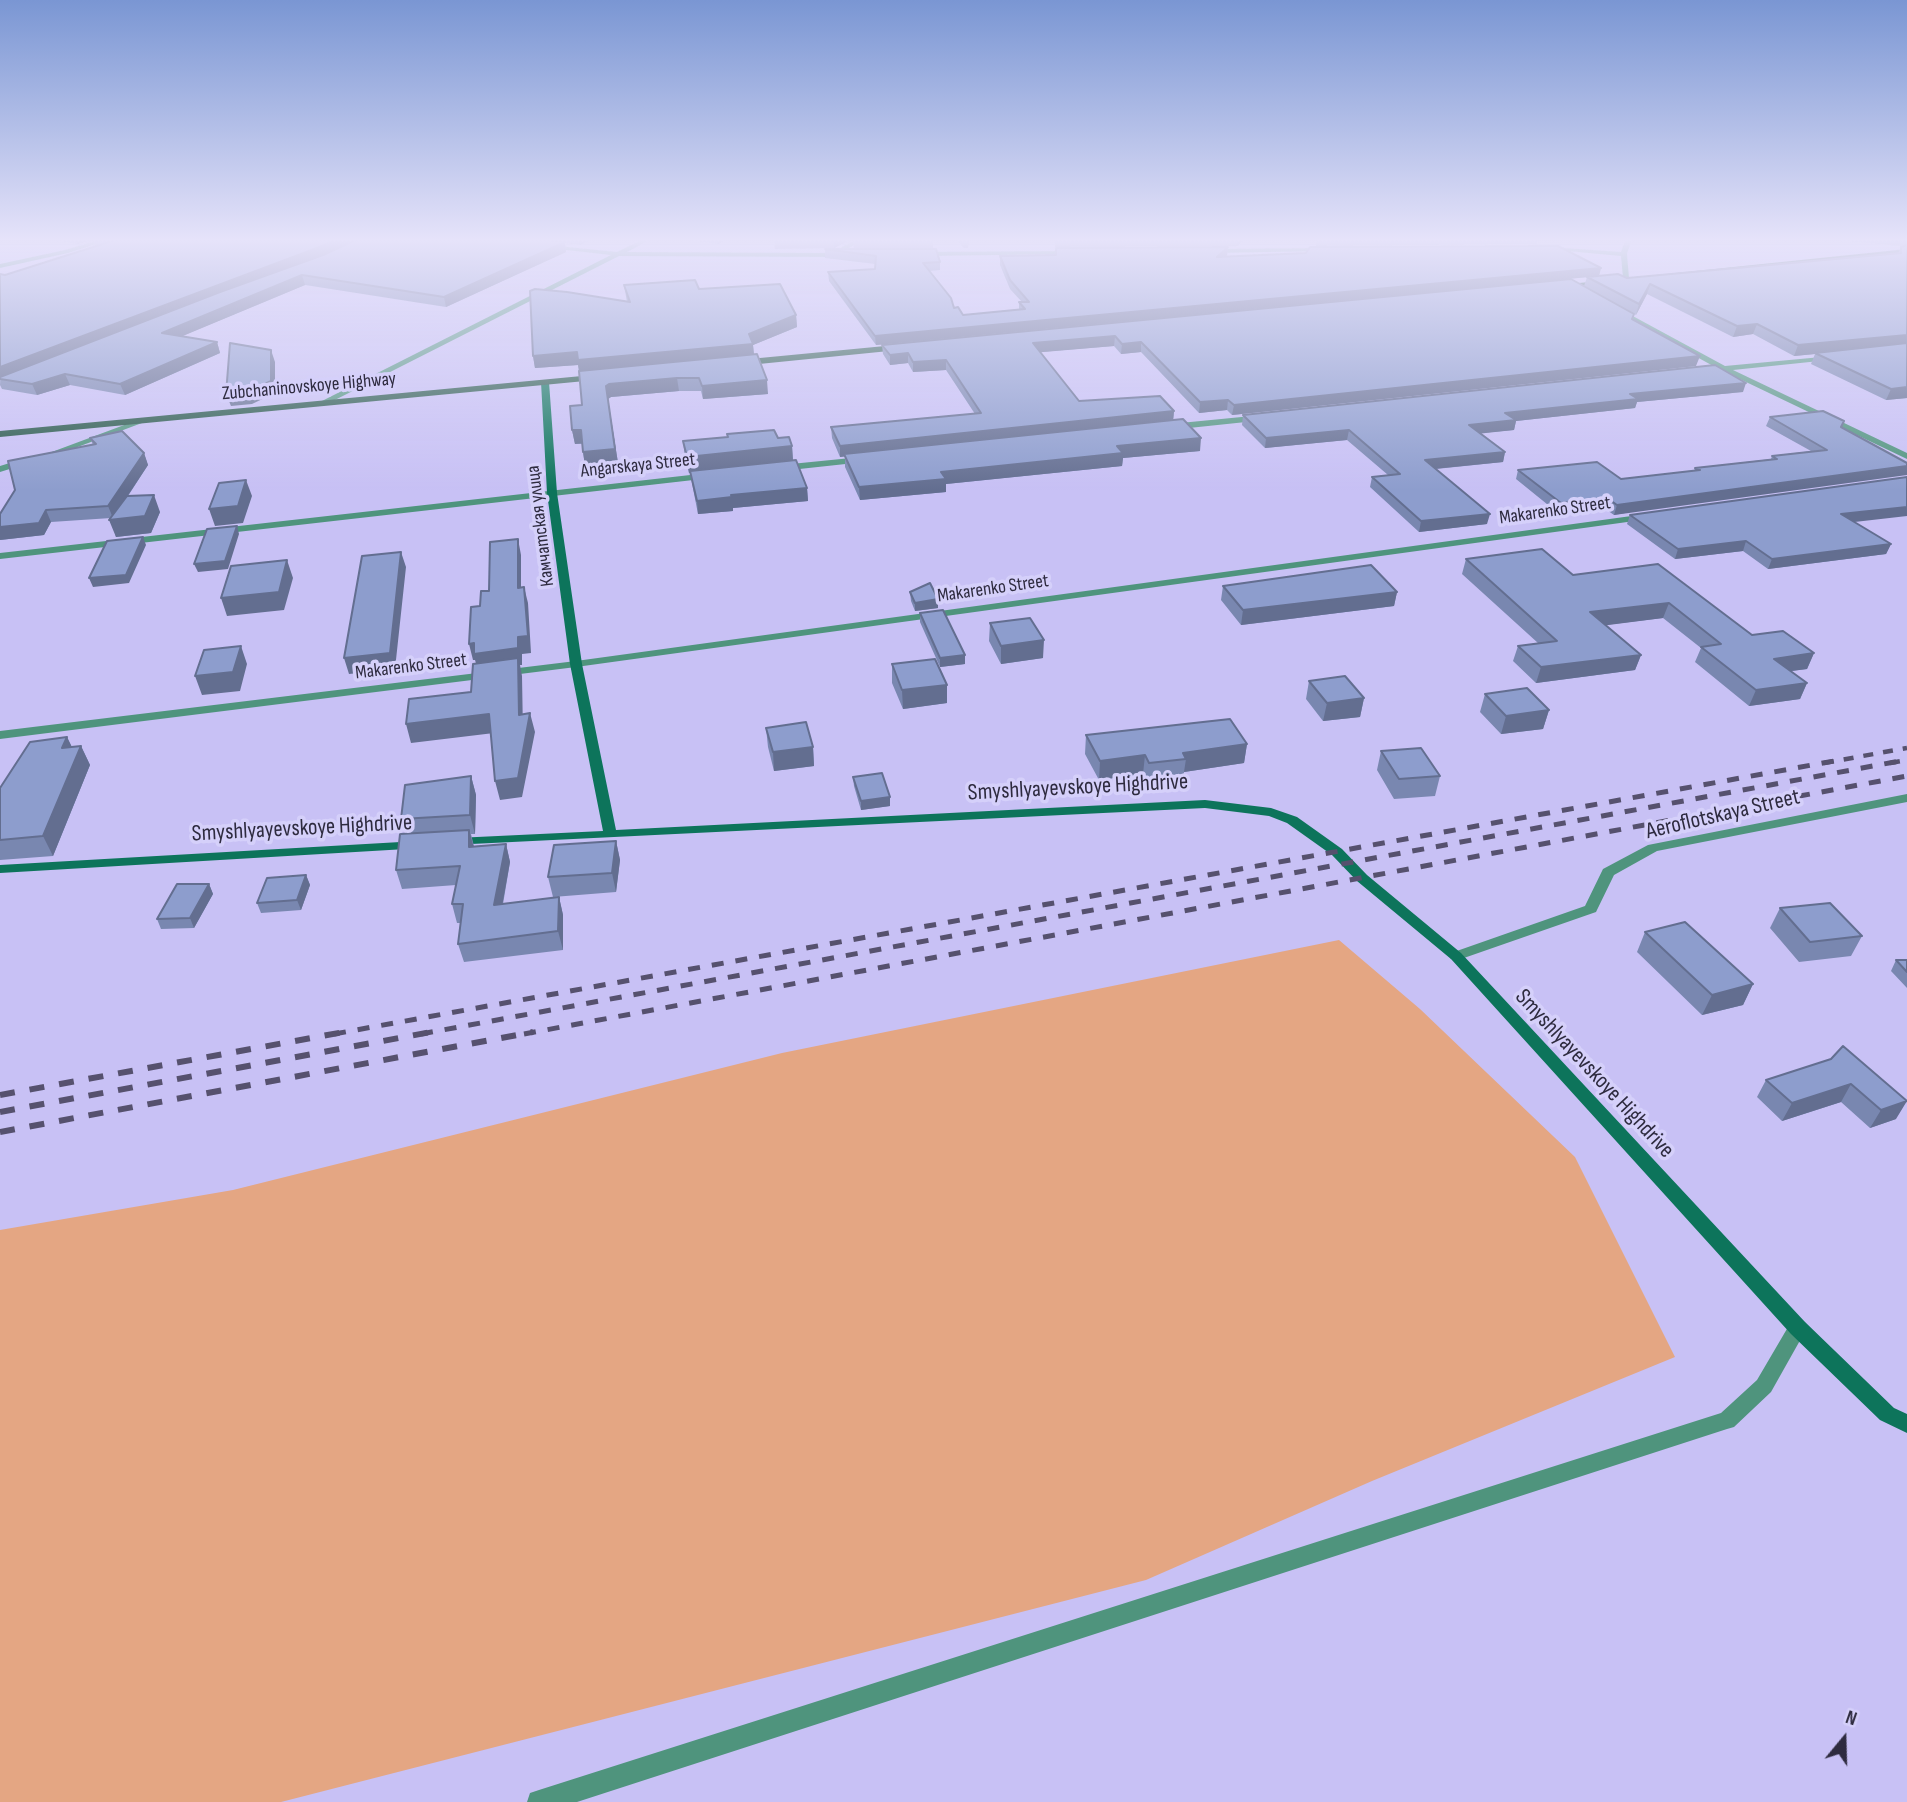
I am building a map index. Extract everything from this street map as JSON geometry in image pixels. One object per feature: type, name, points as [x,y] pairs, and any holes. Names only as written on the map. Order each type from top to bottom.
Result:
[{"type":"main road","points":[[724,365],[918,346]]},
{"type":"main road","name":"Zubchaninovskoye Highway","points":[[0,434],[613,376]]},
{"type":"street","points":[[324,402],[482,322]]},
{"type":"street","points":[[1639,322],[1724,369],[1907,456]]},
{"type":"street","points":[[1696,372],[1842,356]]},
{"type":"street","name":"Камчатская улица","points":[[545,382],[552,493],[576,664],[610,833]]},
{"type":"street","points":[[1158,429],[1269,417]]},
{"type":"street","points":[[0,469],[64,450],[146,420]]},
{"type":"street","points":[[772,469],[869,459]]},
{"type":"street","name":"Angarskaya Street","points":[[0,556],[717,475]]},
{"type":"street","name":"Makarenko Street","points":[[0,736],[576,664],[1657,515]]},
{"type":"street","name":"Aeroflotskaya Street","points":[[1455,956],[1591,909],[1608,872],[1653,848],[1907,798]]},
{"type":"street","name":"Smyshlyayevskoye Highdrive","points":[[0,869],[610,833],[1205,804],[1242,806],[1270,812],[1292,820],[1337,852],[1362,878],[1455,956],[1798,1328],[1887,1414],[1907,1424]]},
{"type":"street","points":[[539,1802],[1727,1420],[1765,1386],[1798,1328]]},
{"type":"shaded area","points":[[1339,940],[1420,1009],[1575,1157],[1675,1357],[1372,1481],[1146,1580],[281,1802],[0,1802],[0,1230],[233,1190],[782,1053]]},
{"type":"building","points":[[0,322],[120,322],[0,367]]},
{"type":"building","points":[[142,322],[188,322],[162,333],[217,342],[120,384],[65,374],[32,384],[0,377]]},
{"type":"building","points":[[531,322],[778,322],[749,334],[753,344],[578,360],[577,352],[533,356]]},
{"type":"building","points":[[865,322],[1023,322],[875,336]]},
{"type":"building","points":[[1121,322],[1638,322],[1700,356],[1234,405],[1228,400],[1200,402],[1141,342],[1122,344],[1115,336],[1033,343],[1079,401],[1160,396],[1174,411],[840,446],[831,427],[981,413],[946,360],[913,362],[908,353],[890,355],[882,345]]},
{"type":"building","points":[[1729,322],[1907,322],[1907,335],[1798,345],[1757,324],[1737,326]]},
{"type":"building","points":[[230,343],[271,350],[271,381],[248,392],[226,394]]},
{"type":"building","points":[[1907,343],[1907,387],[1891,389],[1815,353]]},
{"type":"building","points":[[757,354],[767,380],[702,386],[699,378],[677,378],[606,386],[615,449],[583,452],[581,430],[572,430],[570,406],[582,405],[579,371]]},
{"type":"building","points":[[1715,365],[1746,383],[1630,394],[1638,399],[1505,413],[1516,420],[1469,425],[1505,452],[1425,460],[1490,514],[1421,521],[1372,477],[1400,474],[1349,430],[1266,438],[1243,415]]},
{"type":"building","points":[[1823,411],[1844,421],[1841,427],[1907,463],[1907,466],[1617,505],[1607,498],[1561,503],[1518,470],[1597,462],[1621,479],[1700,470],[1695,468],[1777,459],[1772,456],[1827,450],[1770,417]]},
{"type":"building","points":[[1183,419],[1201,438],[1117,446],[1123,453],[941,472],[946,479],[859,487],[844,454]]},
{"type":"building","points":[[774,430],[778,438],[789,437],[792,446],[687,457],[683,441],[728,437],[727,434]]},
{"type":"building","points":[[122,431],[144,453],[108,506],[46,510],[39,523],[0,527],[0,514],[15,490],[8,461],[96,444],[90,438]]},
{"type":"building","points":[[796,460],[807,488],[697,501],[690,471]]},
{"type":"building","points":[[1907,477],[1907,507],[1841,514],[1891,544],[1772,559],[1746,541],[1678,549],[1630,515]]},
{"type":"building","points":[[246,480],[238,506],[209,509],[219,483]]},
{"type":"building","points":[[154,495],[145,516],[109,520],[127,496]]},
{"type":"building","points":[[237,526],[225,561],[194,564],[207,529]]},
{"type":"building","points":[[143,537],[126,575],[89,578],[107,541]]},
{"type":"building","points":[[518,539],[518,588],[524,587],[528,636],[518,637],[518,648],[474,654],[474,643],[469,644],[471,607],[480,606],[481,591],[489,591],[490,542]]},
{"type":"building","points":[[1542,549],[1573,575],[1658,564],[1752,635],[1783,631],[1814,653],[1774,659],[1807,683],[1756,690],[1701,647],[1721,644],[1669,603],[1590,612],[1641,655],[1541,667],[1518,646],[1557,641],[1466,559]]},
{"type":"building","points":[[401,552],[390,653],[344,658],[362,556]]},
{"type":"building","points":[[287,560],[279,592],[221,598],[231,566]]},
{"type":"building","points":[[1371,565],[1397,592],[1243,610],[1223,586]]},
{"type":"building","points":[[930,583],[938,599],[915,603],[910,592]]},
{"type":"building","points":[[943,610],[965,655],[940,658],[920,613]]},
{"type":"building","points":[[1030,618],[1044,640],[1001,646],[990,623]]},
{"type":"building","points":[[241,646],[233,672],[195,676],[204,650]]},
{"type":"building","points":[[518,658],[519,715],[530,713],[518,778],[495,781],[489,714],[406,724],[409,699],[471,692],[473,664]]},
{"type":"building","points":[[935,659],[947,685],[902,690],[892,664]]},
{"type":"building","points":[[1345,676],[1364,698],[1327,703],[1309,681]]},
{"type":"building","points":[[1527,688],[1549,710],[1506,716],[1485,694]]},
{"type":"building","points":[[1230,719],[1247,744],[1183,753],[1186,759],[1149,763],[1145,755],[1100,761],[1086,735]]},
{"type":"building","points":[[806,722],[813,747],[773,752],[766,728]]},
{"type":"building","points":[[67,737],[62,748],[81,746],[43,836],[0,840],[0,788],[30,742]]},
{"type":"building","points":[[1421,748],[1440,776],[1399,779],[1381,751]]},
{"type":"building","points":[[882,773],[890,797],[861,801],[853,777]]},
{"type":"building","points":[[471,776],[470,815],[401,819],[405,785]]},
{"type":"building","points":[[469,830],[469,847],[506,844],[494,905],[559,897],[558,931],[458,944],[463,904],[452,904],[460,866],[396,870],[400,834]]},
{"type":"building","points":[[616,841],[612,873],[548,877],[554,845]]},
{"type":"building","points":[[306,875],[297,900],[257,903],[267,878]]},
{"type":"building","points":[[177,884],[209,884],[190,918],[157,919]]},
{"type":"building","points":[[1830,903],[1862,936],[1810,942],[1780,908]]},
{"type":"building","points":[[1685,922],[1753,984],[1712,995],[1645,932]]},
{"type":"building","points":[[1896,960],[1907,960],[1907,972]]},
{"type":"building","points":[[1843,1046],[1907,1101],[1881,1110],[1851,1084],[1792,1103],[1766,1080],[1831,1059]]},
{"type":"railway","points":[[1824,763],[1907,748]]},
{"type":"railway","points":[[1890,763],[1907,760]]},
{"type":"railway","points":[[334,1034],[1834,761]]},
{"type":"railway","points":[[421,1034],[1900,761]]},
{"type":"railway","points":[[524,1034],[1907,776]]},
{"type":"railway","points":[[0,1095],[344,1032]]},
{"type":"railway","points":[[0,1112],[431,1032]]},
{"type":"railway","points":[[0,1132],[533,1032]]}]
